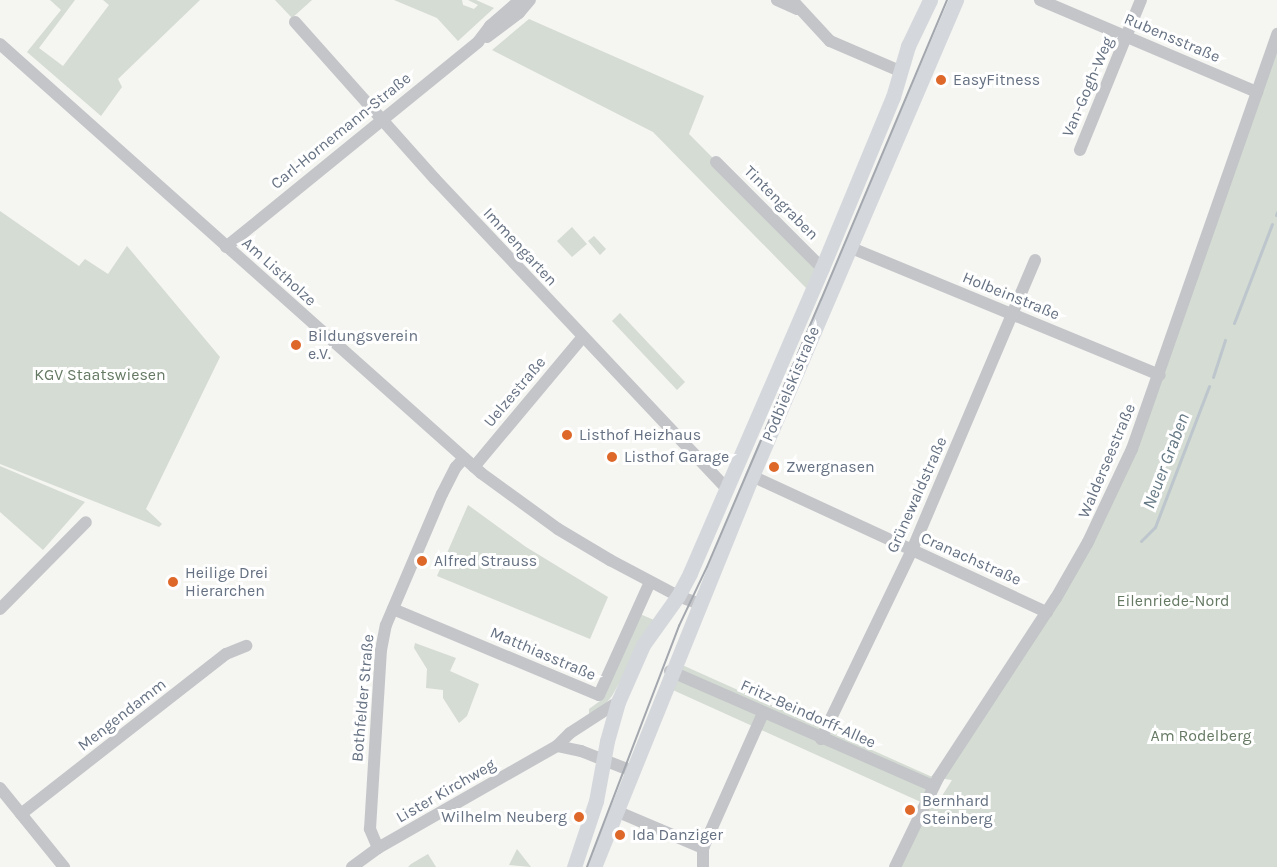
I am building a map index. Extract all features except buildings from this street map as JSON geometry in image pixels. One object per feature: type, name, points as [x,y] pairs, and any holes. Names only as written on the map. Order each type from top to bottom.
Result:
[{"type":"main road","name":"Podbielskistraße","points":[[594,867],[670,671],[956,0]]},
{"type":"main road","name":"Podbielskistraße","points":[[574,867],[596,801],[618,702],[643,645],[678,596],[727,489],[822,268],[892,97],[908,46],[928,1]]},
{"type":"main road","points":[[900,71],[920,80]]},
{"type":"street","name":"Carl-Hornemann-Straße","points":[[478,42],[490,26],[520,0]]},
{"type":"street","name":"Carl-Hornemann-Straße","points":[[226,247],[478,42],[495,33],[519,13],[530,0]]},
{"type":"street","points":[[777,0],[802,11]]},
{"type":"street","points":[[792,0],[830,41],[900,71]]},
{"type":"street","name":"Rubensstraße","points":[[1040,0],[1257,92]]},
{"type":"street","name":"Van-Gogh-Weg","points":[[1080,150],[1142,0]]},
{"type":"street","name":"Immengarten","points":[[295,22],[381,120],[582,338],[727,489]]},
{"type":"street","name":"Walderseestraße","points":[[895,867],[933,786],[963,736],[1047,612],[1095,529],[1132,449],[1160,375],[1277,34]]},
{"type":"street","name":"Am Listholze","points":[[0,44],[464,458],[558,529],[650,582],[700,604]]},
{"type":"street","name":"Tintengraben","points":[[716,162],[822,268]]},
{"type":"street","name":"Holbeinstraße","points":[[849,247],[1160,375]]},
{"type":"street","name":"Grünewaldstraße","points":[[821,739],[912,550],[1035,260]]},
{"type":"street","name":"Uelzestraße","points":[[474,466],[582,338]]},
{"type":"street","name":"Bothfelder Straße","points":[[378,848],[370,829],[381,650],[393,609],[442,494],[456,467],[464,458]]},
{"type":"street","name":"Cranachstraße","points":[[752,476],[1047,612]]},
{"type":"street","points":[[0,609],[86,522]]},
{"type":"street","name":"Matthiasstraße","points":[[393,609],[599,695],[650,582]]},
{"type":"street","name":"Mengendamm","points":[[21,814],[226,654],[246,646]]},
{"type":"street","name":"Fritz-Beindorff-Allee","points":[[670,671],[821,739],[933,786]]},
{"type":"street","name":"Lister Kirchweg","points":[[352,867],[378,848],[557,746],[570,733],[618,702]]},
{"type":"street","points":[[703,867],[703,848],[762,713]]},
{"type":"street","points":[[557,746],[570,747],[632,771]]},
{"type":"street","points":[[0,788],[64,867]]},
{"type":"street","points":[[616,811],[703,848]]},
{"type":"green space","points":[[50,0],[75,0],[39,48],[63,66],[109,5],[103,0],[200,0],[118,79],[122,87],[101,116],[27,52],[61,10]]},
{"type":"green space","points":[[275,0],[312,0],[292,18]]},
{"type":"green space","points":[[394,0],[462,0],[463,5],[474,9],[478,5],[468,0],[476,0],[494,8],[458,41],[437,18]]},
{"type":"green space","points":[[529,19],[704,96],[689,134],[817,263],[809,291],[653,132],[492,50]]},
{"type":"green space","name":"Eilenriede-Nord","points":[[1277,34],[1277,867],[895,867],[923,803],[664,686],[680,664],[930,776],[938,777],[1056,598],[1132,449]],"holes":[[[938,778],[952,780],[935,807],[924,803]]]},
{"type":"green space","name":"KGV Staatswiesen","points":[[0,211],[79,266],[85,259],[108,274],[127,246],[220,357],[146,509],[162,524],[159,527],[0,464]]},
{"type":"green space","points":[[572,227],[587,244],[572,257],[557,241]]},
{"type":"green space","points":[[594,236],[606,249],[600,255],[588,241]]},
{"type":"green space","points":[[620,313],[685,382],[677,390],[612,321]]},
{"type":"green space","points":[[0,466],[85,502],[43,550],[0,512]]},
{"type":"green space","points":[[468,505],[526,547],[608,597],[590,639],[437,576]]},
{"type":"green space","points":[[640,614],[654,620],[612,696],[603,707],[589,716],[589,709],[604,698]]},
{"type":"green space","points":[[415,643],[456,658],[450,671],[479,684],[467,716],[459,723],[443,698],[443,690],[426,688],[427,669],[414,648]]},
{"type":"green space","points":[[517,849],[531,867],[509,865]]},
{"type":"green space","points":[[428,854],[436,867],[408,867],[411,864]]},
{"type":"waterway","name":"Neuer Graben","points":[[1234,323],[1272,224]]},
{"type":"waterway","name":"Neuer Graben","points":[[1213,377],[1225,340]]},
{"type":"waterway","name":"Neuer Graben","points":[[1141,541],[1155,527],[1209,386]]},
{"type":"tram line","points":[[587,867],[679,626],[707,567],[947,0]]},
{"type":"place","name":"EasyFitness","points":[[941,80]]},
{"type":"place","name":"Bildungsverein e.V.","points":[[296,345]]},
{"type":"place","name":"Listhof Heizhaus","points":[[567,435]]},
{"type":"place","name":"Listhof Garage","points":[[612,457]]},
{"type":"place","name":"Zwergnasen","points":[[774,467]]},
{"type":"place","name":"Alfred Strauss","points":[[422,561]]},
{"type":"place","name":"Heilige Drei Hierarchen","points":[[173,582]]},
{"type":"place","name":"Bernhard Steinberg","points":[[910,810]]},
{"type":"place","name":"Wilhelm Neuberg","points":[[579,817]]},
{"type":"place","name":"Ida Danziger","points":[[620,835]]},
{"type":"park label","name":"Am Rodelberg","points":[[1201,736]]}]
